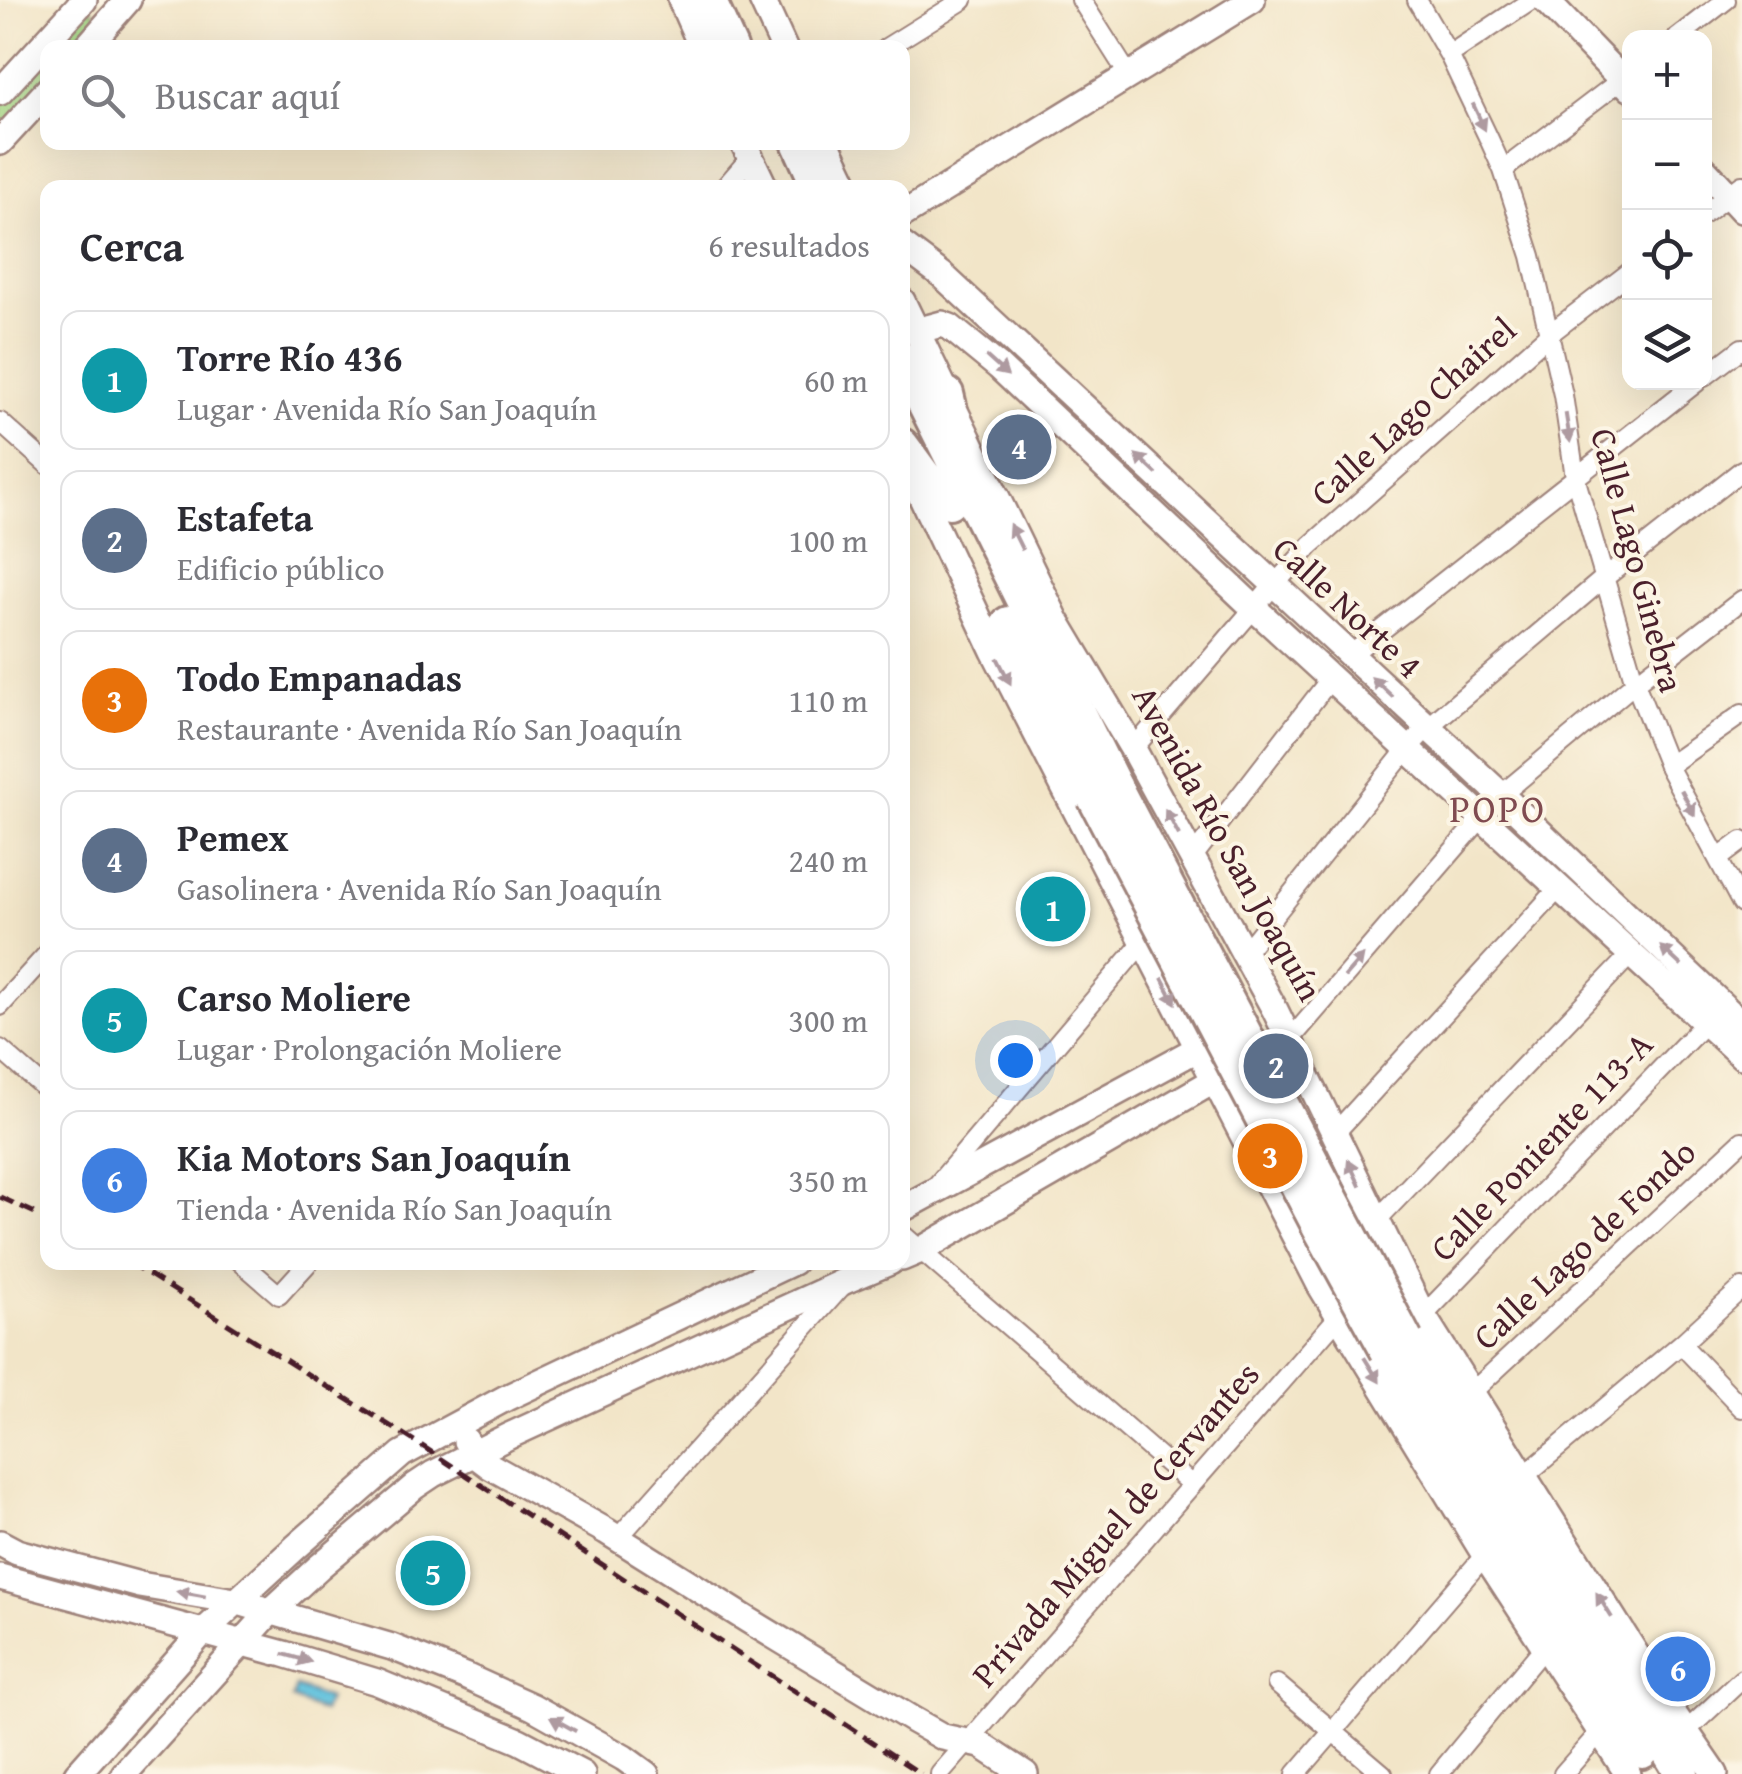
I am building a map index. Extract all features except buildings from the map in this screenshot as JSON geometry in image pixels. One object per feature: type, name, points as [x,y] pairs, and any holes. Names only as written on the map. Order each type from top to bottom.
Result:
[{"type":"highway","points":[[709,0],[727,40]]},
{"type":"highway","points":[[734,0],[752,40]]},
{"type":"highway","points":[[758,150],[786,180]]},
{"type":"highway","points":[[801,150],[815,180]]},
{"type":"highway","name":"Avenida Río San Joaquín","points":[[910,348],[958,497]]},
{"type":"highway","points":[[910,455],[928,479],[958,497],[965,461],[947,394]]},
{"type":"highway","name":"Avenida Río San Joaquín","points":[[910,421],[958,497],[1105,793],[1586,1664],[1657,1774]]},
{"type":"highway","name":"Avenida Río San Joaquín","points":[[1405,1335],[1682,1774]]},
{"type":"highway","points":[[1589,1623],[1678,1721]]},
{"type":"highway","points":[[1586,1664],[1601,1731]]},
{"type":"street","points":[[49,40],[86,0],[111,21]]},
{"type":"street","points":[[93,40],[128,0]]},
{"type":"street","points":[[681,0],[698,40]]},
{"type":"street","points":[[762,0],[780,40]]},
{"type":"street","points":[[899,40],[963,0]]},
{"type":"street","points":[[1081,0],[1129,76]]},
{"type":"street","points":[[910,210],[1252,0]]},
{"type":"street","name":"Calle Lago Ginebra","points":[[1417,0],[1450,55],[1503,170],[1531,256],[1562,394],[1575,477],[1634,683],[1668,766],[1742,904]]},
{"type":"street","points":[[1450,55],[1532,0]]},
{"type":"street","points":[[1545,0],[1622,76]]},
{"type":"street","points":[[1687,30],[1726,0]]},
{"type":"street","points":[[0,92],[40,49]]},
{"type":"street","points":[[1503,170],[1622,85]]},
{"type":"street","points":[[0,142],[40,99]]},
{"type":"street","points":[[730,180],[754,150]]},
{"type":"street","points":[[756,150],[763,180]]},
{"type":"street","points":[[830,150],[844,180]]},
{"type":"street","points":[[1712,176],[1738,197],[1712,210]]},
{"type":"street","name":"Calle Norte 4","points":[[910,250],[942,275],[1742,1024]]},
{"type":"street","name":"Calle Lago Chairel","points":[[1133,748],[1311,545],[1548,334],[1622,278]]},
{"type":"street","name":"Calle Norte 4","points":[[910,344],[942,324],[999,367],[1742,1056]]},
{"type":"street","name":"Avenida Río San Joaquín","points":[[910,346],[947,394],[1056,620],[1133,748],[1275,1010],[1390,1252],[1405,1335],[1471,1394],[1715,1774]]},
{"type":"street","points":[[1712,371],[1742,348]]},
{"type":"street","points":[[1349,656],[1687,390]]},
{"type":"street","points":[[0,422],[40,458]]},
{"type":"street","points":[[1244,952],[1427,728],[1742,470]]},
{"type":"street","points":[[910,474],[994,651],[1320,1286],[1544,1647],[1628,1774]]},
{"type":"street","points":[[910,1246],[1290,1040],[1501,796],[1634,683],[1742,600]]},
{"type":"street","points":[[1192,858],[1331,678]]},
{"type":"street","points":[[1668,766],[1742,714]]},
{"type":"street","points":[[1718,858],[1742,841]]},
{"type":"street","points":[[1335,1133],[1558,888]]},
{"type":"street","points":[[932,1192],[1143,942]]},
{"type":"street","points":[[1376,1221],[1630,954]]},
{"type":"street","points":[[0,1006],[40,963]]},
{"type":"street","points":[[910,1204],[1275,1010]]},
{"type":"street","name":"Calle Poniente 113-A","points":[[1405,1335],[1706,1022]]},
{"type":"street","points":[[0,1049],[40,1084]]},
{"type":"street","name":"Calle Lago de Fondo","points":[[1471,1394],[1742,1141]]},
{"type":"street","points":[[910,1248],[1192,1485]]},
{"type":"street","points":[[1320,1286],[1325,1277],[1352,1260],[1390,1252]]},
{"type":"street","points":[[250,1270],[278,1296],[301,1270]]},
{"type":"street","points":[[77,1774],[202,1633],[402,1454],[482,1410],[776,1270]]},
{"type":"street","points":[[124,1774],[270,1612],[415,1486],[498,1442],[871,1270]]},
{"type":"street","points":[[617,1538],[847,1280]]},
{"type":"street","points":[[1523,1477],[1742,1288]]},
{"type":"street","name":"Privada Miguel de Cervantes","points":[[940,1774],[1338,1317]]},
{"type":"street","points":[[1681,1344],[1742,1408]]},
{"type":"street","points":[[482,1410],[505,1458],[545,1497]]},
{"type":"street","points":[[456,1424],[474,1454],[913,1720],[943,1737],[968,1741],[993,1752],[1025,1774]]},
{"type":"street","points":[[0,1543],[17,1552],[140,1584],[235,1601],[392,1647],[533,1707],[646,1774]]},
{"type":"street","points":[[1296,1774],[1486,1554]]},
{"type":"street","points":[[0,1577],[377,1682],[519,1741],[582,1774]]},
{"type":"street","points":[[1439,1774],[1544,1647]]},
{"type":"street","points":[[452,1713],[467,1676]]},
{"type":"street","points":[[1678,1721],[1742,1679]]},
{"type":"street","points":[[1277,1684],[1384,1774]]},
{"type":"street","points":[[1564,1774],[1601,1731]]},
{"type":"green space","points":[[88,6],[108,24],[93,40],[58,40]]},
{"type":"green space","points":[[40,59],[40,98],[0,142],[0,104]]},
{"type":"water","points":[[296,1687],[328,1699],[323,1712],[292,1699]]},
{"type":"railway","points":[[0,1197],[40,1215]]},
{"type":"railway","points":[[142,1270],[419,1444],[921,1774]]},
{"type":"place","name":"Pemex","points":[[1019,447]]},
{"type":"place","name":"Torre Río 436","points":[[1053,909]]},
{"type":"place","name":"Estafeta","points":[[1276,1066]]},
{"type":"place","name":"Todo Empanadas","points":[[1270,1156]]},
{"type":"place","name":"Carso Moliere","points":[[433,1573]]},
{"type":"place","name":"Kia Motors San Joaquín","points":[[1678,1669]]},
{"type":"district","name":"POPO","points":[[1498,808]]}]
